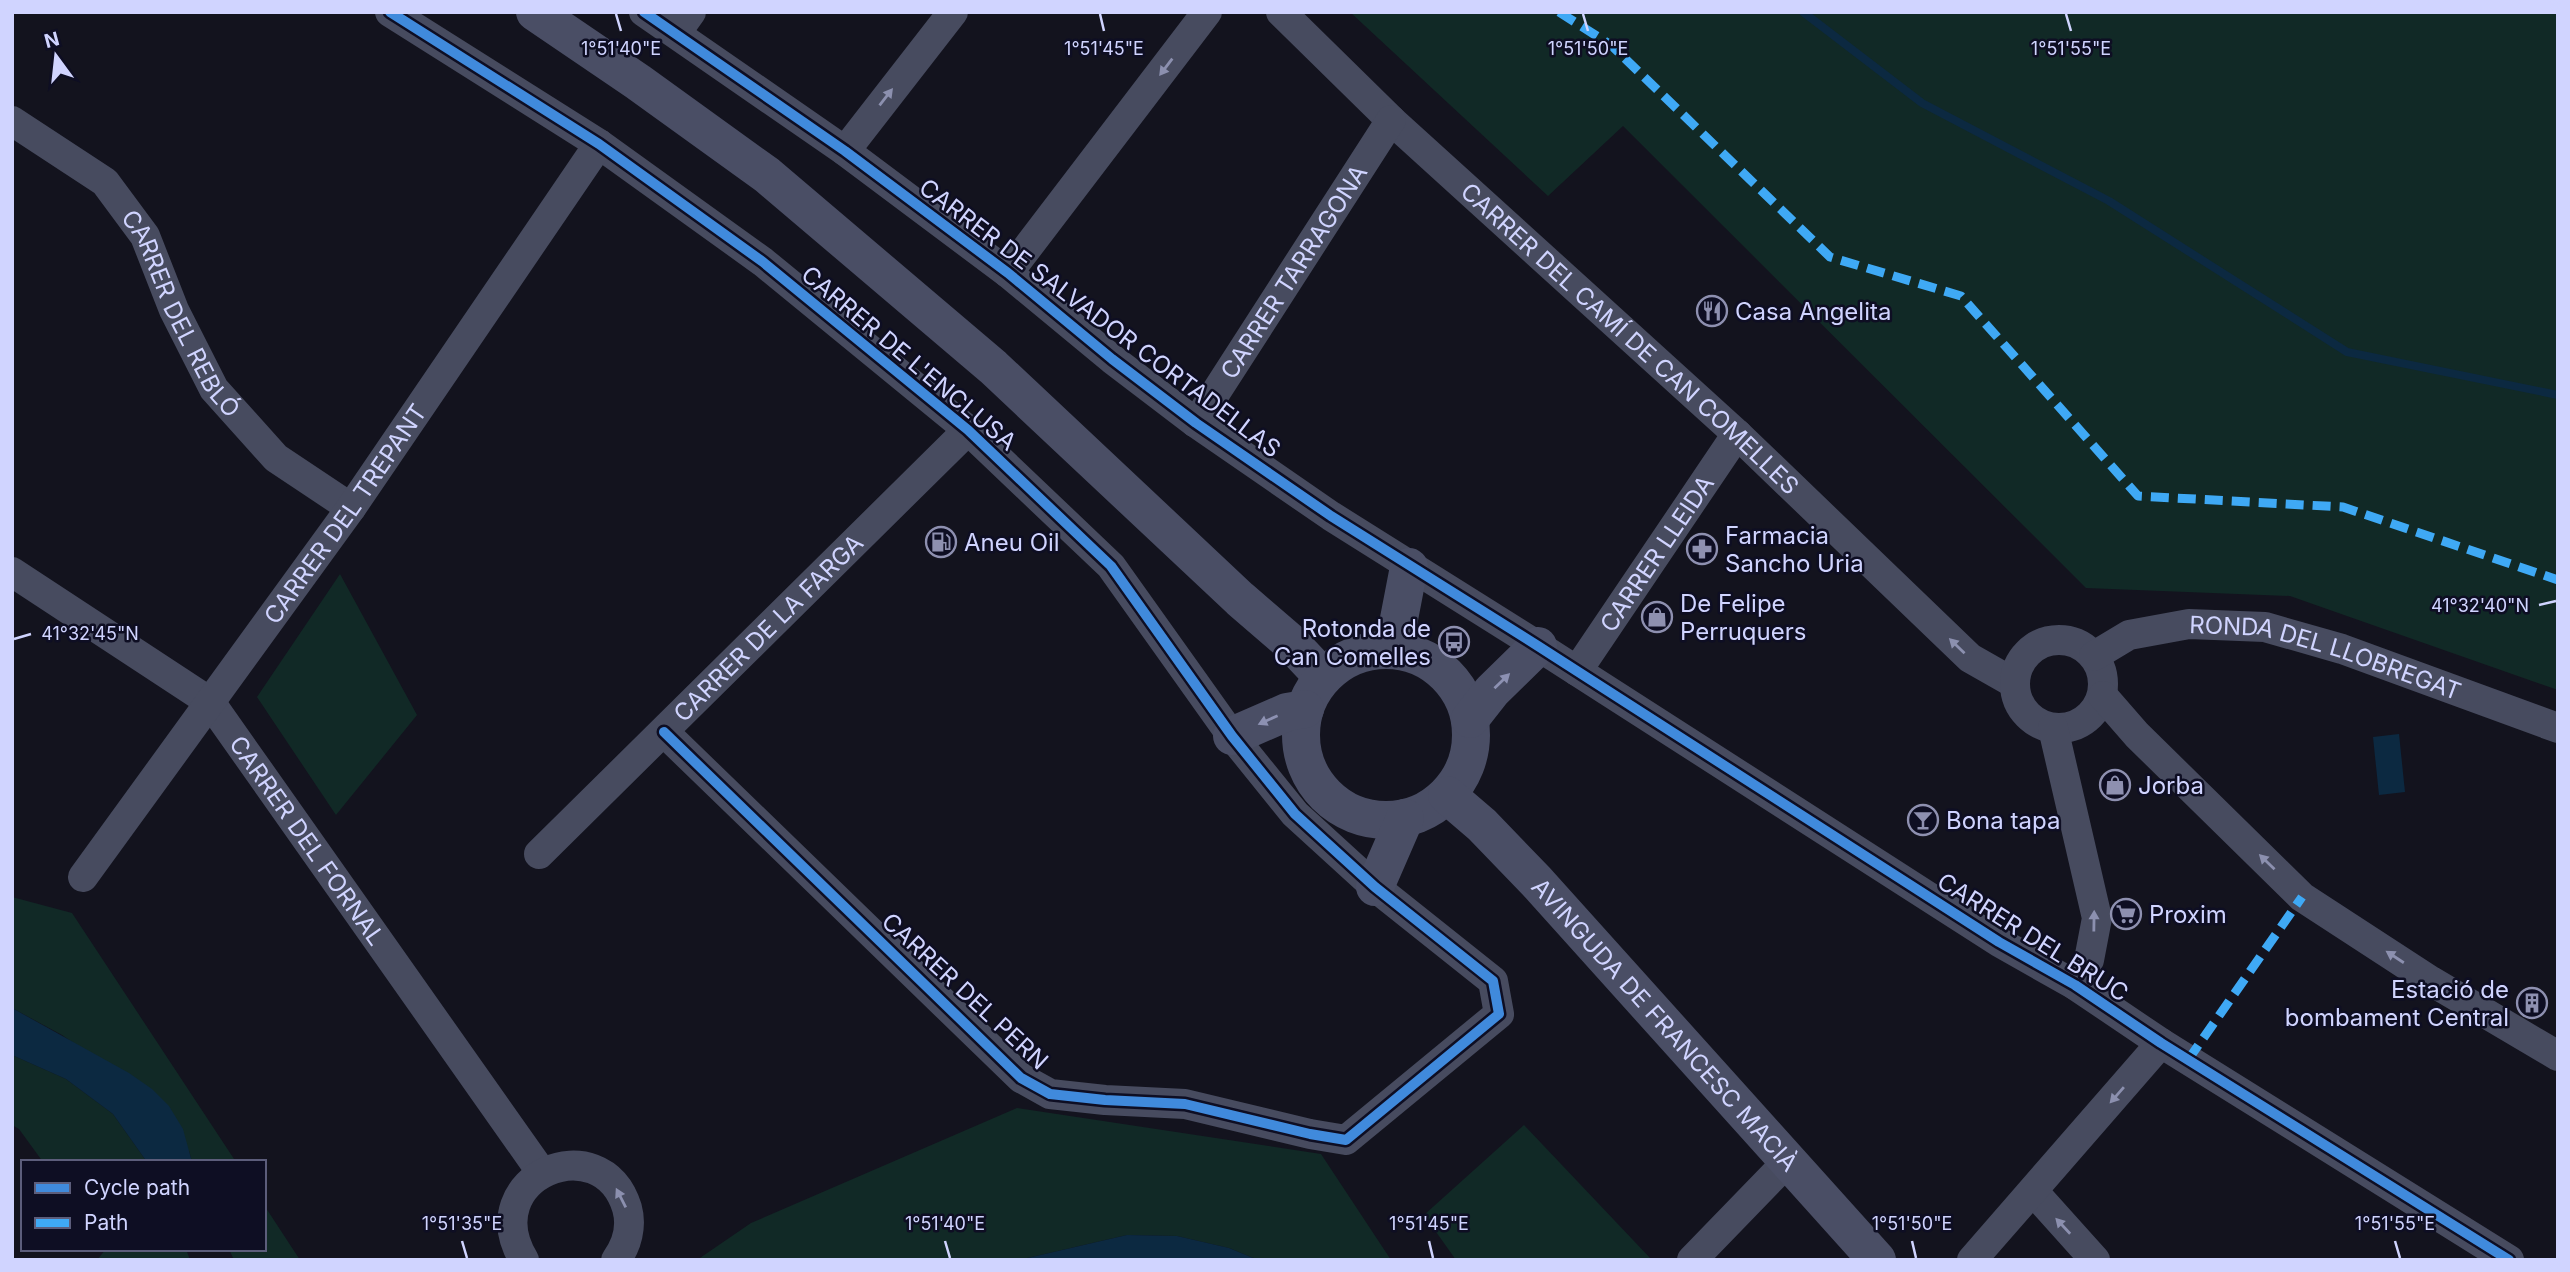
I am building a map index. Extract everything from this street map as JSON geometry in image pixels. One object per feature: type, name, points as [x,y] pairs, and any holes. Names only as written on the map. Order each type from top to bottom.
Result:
[{"type":"street","name":"CARRER DE L'ENCLUSA","points":[[390,12],[599,144],[763,262],[968,430],[1111,566],[1232,736],[1295,814],[1375,887]]},
{"type":"street","points":[[535,12],[767,175],[993,367],[1240,599],[1291,643],[1314,693],[1301,734],[1304,760],[1315,783],[1333,801],[1354,814],[1379,820],[1405,818],[1420,813],[1447,795],[1463,772],[1471,747],[1470,719],[1463,698],[1451,680],[1435,665],[1415,655],[1393,650],[1368,652],[1344,661],[1314,693],[1287,712],[1232,736]]},
{"type":"street","name":"CARRER DE SALVADOR CORTADELLAS","points":[[644,12],[684,23],[845,152],[1008,273],[1112,359],[1196,423],[1409,567],[1538,646]]},
{"type":"street","points":[[845,152],[953,12]]},
{"type":"street","points":[[1008,273],[1207,12]]},
{"type":"street","name":"CARRER DEL CAMÍ DE CAN COMELLES","points":[[1281,12],[1391,120],[1737,434],[1970,658],[2014,683]]},
{"type":"street","name":"CARRER TARRAGONA","points":[[1196,423],[1391,120]]},
{"type":"street","name":"CARRER DEL REBLÓ","points":[[12,121],[105,182],[145,236],[174,310],[214,389],[276,458],[351,508]]},
{"type":"street","name":"CARRER DEL TREPANT","points":[[83,877],[351,508],[599,144]]},
{"type":"street","name":"CARRER DE LA FARGA","points":[[539,854],[968,430]]},
{"type":"street","name":"CARRER LLEIDA","points":[[1577,671],[1737,434]]},
{"type":"street","points":[[1393,650],[1409,567]]},
{"type":"street","name":"CARRER DEL FORNAL","points":[[12,572],[210,702],[542,1173]]},
{"type":"street","name":"RONDA DEL LLOBREGAT","points":[[2094,656],[2129,635],[2189,624],[2265,627],[2342,649],[2558,728]]},
{"type":"street","points":[[2059,639],[2085,647],[2094,656],[2103,675],[2102,696],[2095,710],[2084,721],[2069,727],[2053,728],[2037,723],[2025,712],[2017,698],[2014,683],[2023,657],[2033,648],[2045,641],[2059,639]]},
{"type":"street","points":[[1470,719],[1492,691],[1538,646]]},
{"type":"street","name":"CARRER DEL BRUC","points":[[1538,646],[1999,942],[2075,985],[2161,1043],[2509,1260]]},
{"type":"street","points":[[2102,696],[2137,735],[2302,897],[2431,981],[2558,1056]]},
{"type":"street","points":[[2053,728],[2097,918],[2089,960],[2075,985]]},
{"type":"street","name":"CARRER DEL PERN","points":[[664,732],[1021,1078],[1050,1094],[1185,1104],[1346,1140],[1499,1014],[1493,981],[1375,887]]},
{"type":"street","name":"AVINGUDA DE FRANCESC MACIÀ","points":[[1447,795],[1482,825],[1536,881],[1877,1260]]},
{"type":"street","points":[[1375,887],[1405,818]]},
{"type":"street","points":[[1972,1260],[2161,1043]]},
{"type":"street","points":[[1692,1260],[1788,1161]]},
{"type":"street","points":[[524,1260],[517,1248],[512,1219],[521,1192],[530,1181],[554,1167],[582,1166],[595,1171],[617,1188],[624,1200],[629,1227],[627,1240],[616,1260]]},
{"type":"street","points":[[2033,1191],[2095,1260]]},
{"type":"green space","points":[[1350,12],[2558,12],[2558,690],[2290,596],[2086,588],[1623,126],[1548,196]]},
{"type":"green space","points":[[340,574],[417,715],[336,815],[257,697]]},
{"type":"green space","points":[[12,897],[72,913],[235,1160],[191,1160],[189,1151],[81,1048],[12,1008]]},
{"type":"green space","points":[[12,1055],[66,1079],[113,1114],[146,1160],[42,1160],[19,1129],[12,1125]]},
{"type":"green space","points":[[1017,1108],[1321,1154],[1391,1260],[1258,1260],[1229,1248],[1177,1236],[1127,1235],[1019,1260],[697,1260],[751,1223]]},
{"type":"green space","points":[[1524,1125],[1650,1260],[1456,1260],[1424,1215]]},
{"type":"green space","points":[[266,1208],[300,1260],[234,1260],[230,1251],[266,1251]]},
{"type":"green space","points":[[104,1251],[187,1251],[190,1260],[97,1260]]},
{"type":"water","points":[[2399,734],[2405,792],[2379,795],[2373,737]]},
{"type":"water","points":[[12,1008],[129,1073],[152,1089],[169,1106],[183,1129],[191,1160],[146,1160],[113,1114],[66,1079],[12,1055]]},
{"type":"water","points":[[1127,1235],[1177,1236],[1229,1248],[1258,1260],[1019,1260]]},
{"type":"waterway","points":[[1803,12],[1922,103],[2109,201],[2347,352],[2558,395]]},
{"type":"marked path","points":[[1559,12],[1611,45],[1830,257],[1961,296],[2138,496],[2343,507],[2558,580]]},
{"type":"marked path","points":[[2188,1060],[2302,897]]},
{"type":"cycle path","points":[[390,12],[599,144],[763,262],[968,430],[1111,566],[1232,736],[1295,814],[1375,887],[1493,981],[1499,1014],[1346,1140],[1185,1104],[1050,1094],[1021,1078],[664,732]]},
{"type":"cycle path","points":[[644,12],[845,151],[1008,273],[1112,359],[1196,423],[1331,516],[1999,942],[2075,985],[2161,1043],[2509,1260]]},
{"type":"place","name":"Casa Angelita","points":[[1712,311]]},
{"type":"place","name":"Aneu Oil","points":[[941,542]]},
{"type":"place","name":"Farmacia Sancho Uria","points":[[1702,549]]},
{"type":"place","name":"De Felipe Perruquers","points":[[1657,617]]},
{"type":"place","name":"Rotonda de Can Comelles","points":[[1454,642]]},
{"type":"place","name":"Jorba","points":[[2115,785]]},
{"type":"place","name":"Bona tapa","points":[[1923,820]]},
{"type":"place","name":"Proxim","points":[[2126,914]]},
{"type":"place","name":"Estació de bombament Central","points":[[2532,1003]]}]
